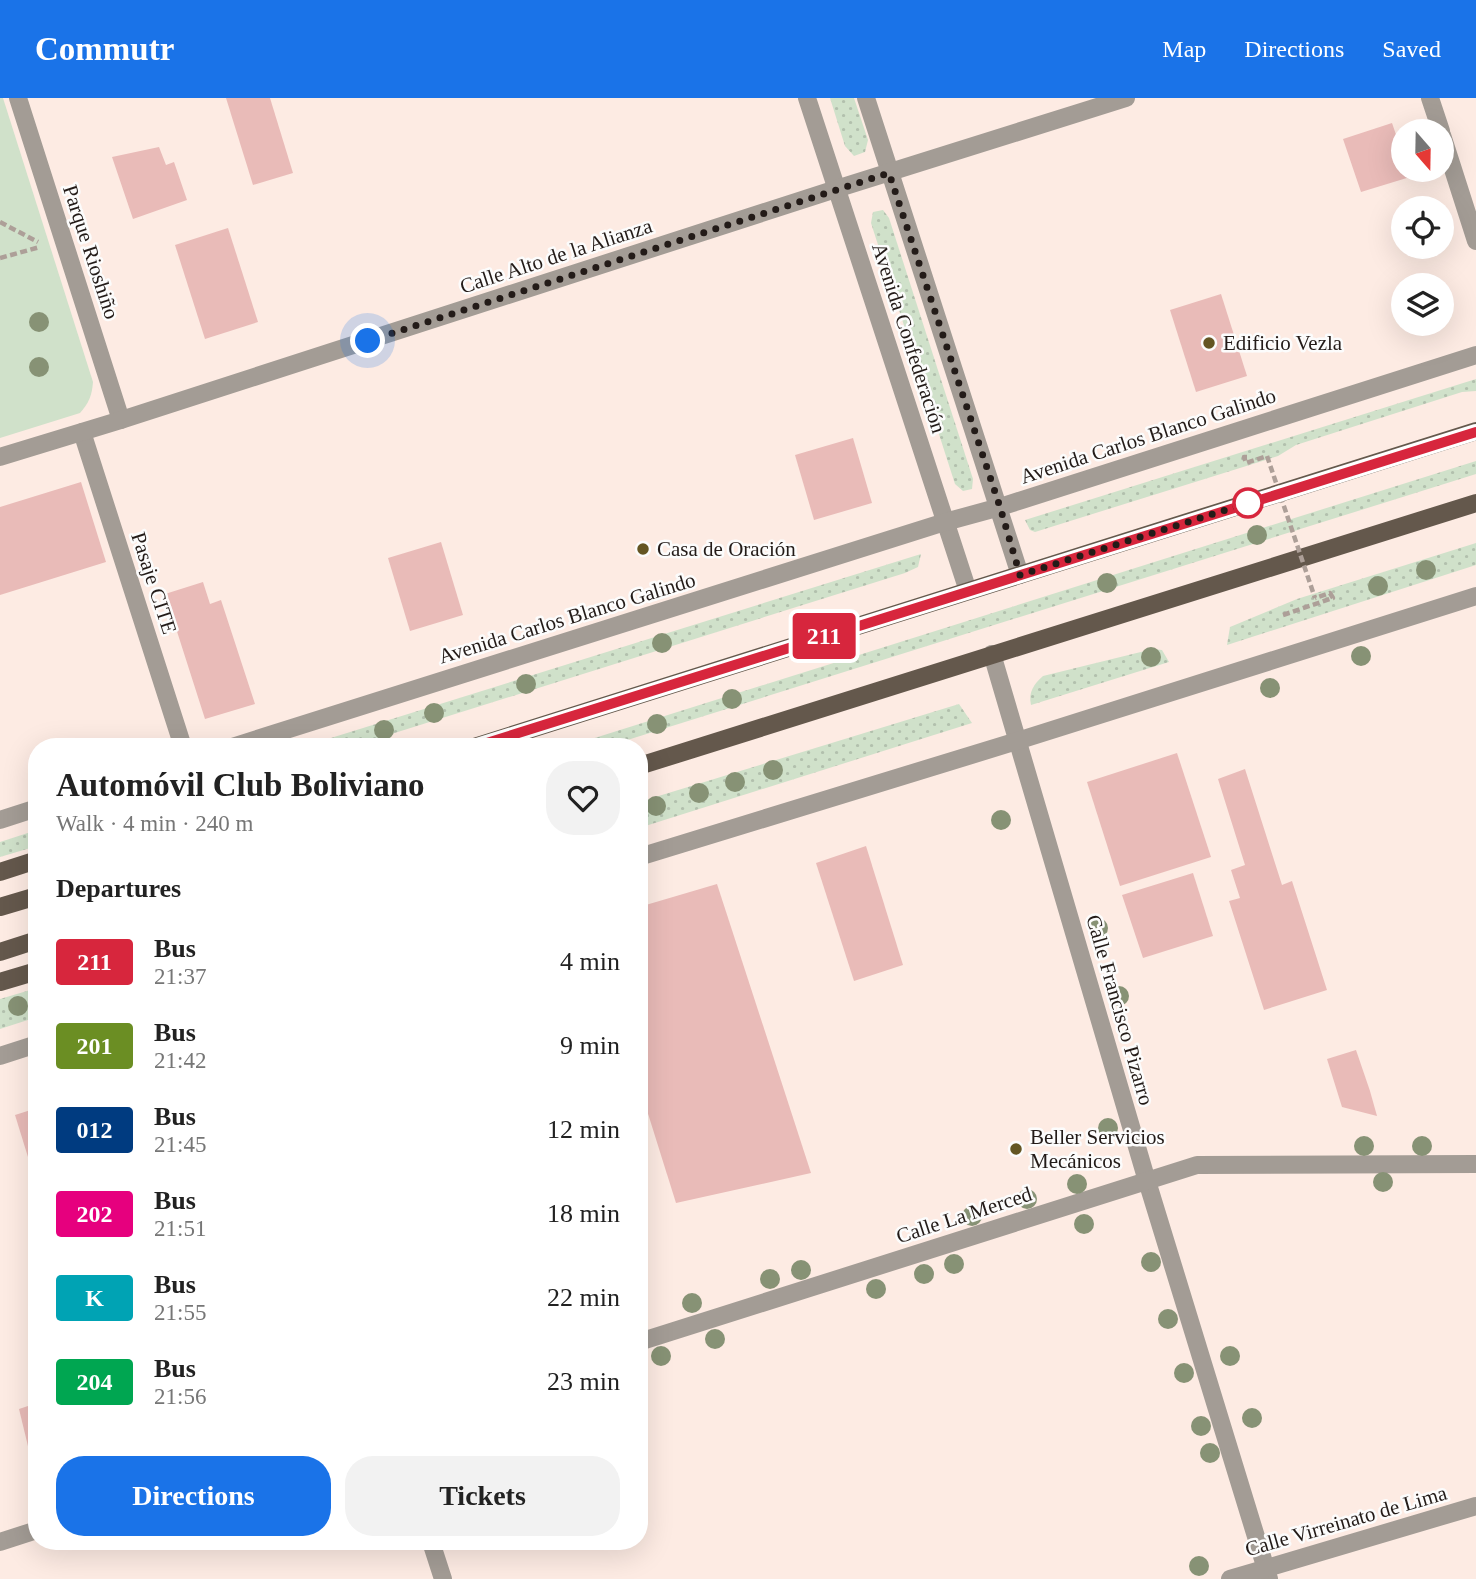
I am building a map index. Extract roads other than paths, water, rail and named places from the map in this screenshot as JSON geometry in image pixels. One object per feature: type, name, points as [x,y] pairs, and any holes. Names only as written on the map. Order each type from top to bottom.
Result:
[{"type":"main road","points":[[502,738],[1476,432]]},
{"type":"main road","points":[[648,763],[1476,503]]},
{"type":"main road","points":[[0,872],[28,863]]},
{"type":"main road","points":[[0,907],[28,899]]},
{"type":"main road","points":[[0,952],[28,943]]},
{"type":"main road","points":[[0,982],[28,974]]},
{"type":"street","name":"Parque Rioshiño","points":[[18,98],[121,420]]},
{"type":"street","name":"Avenida Confederación","points":[[807,98],[968,591]]},
{"type":"street","name":"Avenida Confederación","points":[[866,98],[1020,575]]},
{"type":"street","name":"Calle Alto de la Alianza","points":[[0,457],[1126,98]]},
{"type":"street","points":[[1430,98],[1437,119]]},
{"type":"street","points":[[1454,173],[1476,241]]},
{"type":"street","name":"Avenida Carlos Blanco Galindo","points":[[261,738],[1476,355]]},
{"type":"street","name":"Pasaje CITE","points":[[82,432],[180,738]]},
{"type":"street","points":[[648,854],[1476,596]]},
{"type":"street","name":"Calle Francisco Pizarro","points":[[992,654],[1147,1181],[1268,1573]]},
{"type":"street","points":[[0,820],[28,811]]},
{"type":"street","points":[[0,1056],[28,1047]]},
{"type":"street","name":"Calle La Merced","points":[[648,1339],[1197,1165],[1476,1164]]},
{"type":"street","name":"Calle Virreinato de Lima","points":[[1230,1579],[1268,1573],[1476,1506]]},
{"type":"street","points":[[0,1542],[28,1533]]},
{"type":"street","points":[[434,1550],[443,1579]]},
{"type":"place","name":"Edificio Vezla","points":[[1209,343]]},
{"type":"place","name":"Casa de Oración","points":[[643,549]]},
{"type":"place","name":"Beller Servicios Mecánicos","points":[[1016,1149]]}]
